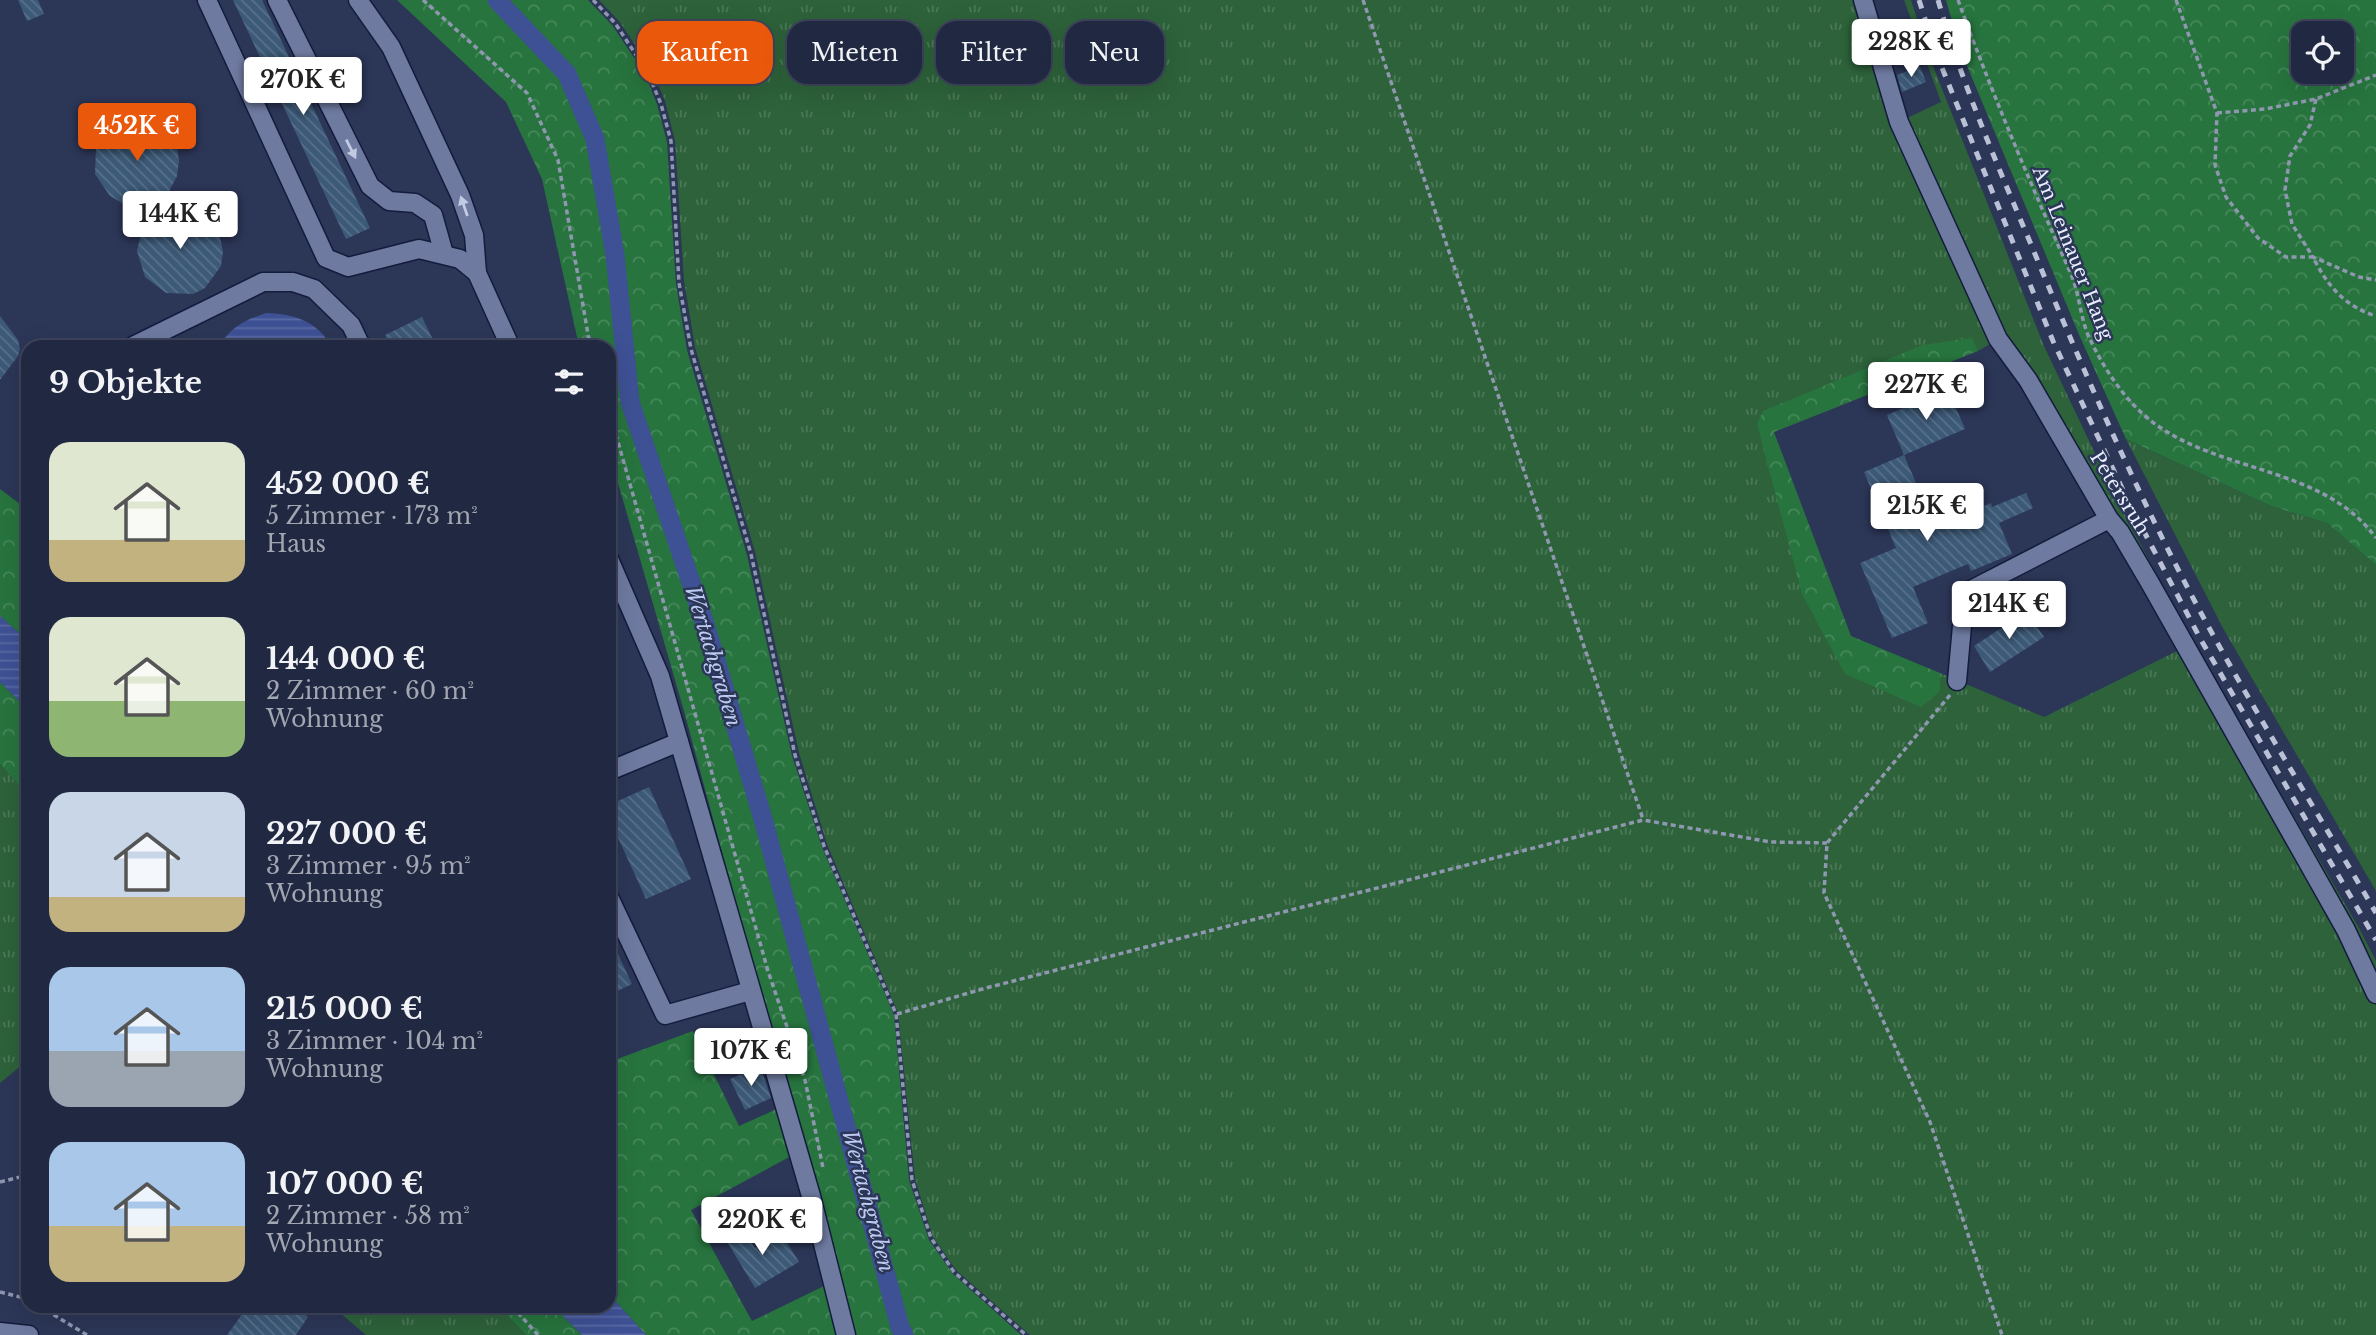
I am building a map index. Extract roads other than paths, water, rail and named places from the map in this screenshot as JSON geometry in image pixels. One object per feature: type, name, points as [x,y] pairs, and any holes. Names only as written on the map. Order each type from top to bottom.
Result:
[{"type":"street","points":[[207,0],[326,258],[348,267],[419,249],[460,259],[477,272]]},
{"type":"street","points":[[277,0],[370,186],[389,201],[415,203],[433,215],[444,254]]},
{"type":"street","points":[[359,0],[391,47],[460,195],[474,235],[477,272],[507,340]]},
{"type":"street","name":"Petersruh","points":[[1863,0],[1899,122],[1997,339],[2028,380],[2109,519],[2150,583],[2346,930],[2376,994]]},
{"type":"street","points":[[145,340],[263,282],[293,282],[314,289],[351,325],[358,340]]},
{"type":"street","points":[[1957,681],[1965,593],[2109,519]]},
{"type":"street","points":[[616,575],[660,676],[680,742],[811,1196],[846,1335]]},
{"type":"street","points":[[616,768],[680,742]]},
{"type":"street","points":[[616,912],[665,1015],[750,991]]},
{"type":"street","points":[[0,1332],[29,1335]]},
{"type":"water","points":[[266,313],[295,317],[319,330],[327,340],[224,340],[251,318]]},
{"type":"water","points":[[0,616],[21,635],[21,703],[0,682]]},
{"type":"water","points":[[616,1302],[646,1335],[582,1335],[560,1313],[616,1313]]},
{"type":"waterway","name":"Wertachgraben","points":[[497,0],[567,74],[595,139],[615,255],[630,402],[705,624],[763,819],[904,1335]]},
{"type":"railway","points":[[1919,0],[1936,53],[2053,341],[2129,503],[2201,640],[2376,940]]},
{"type":"railway","points":[[1938,0],[1992,152],[2072,342],[2139,490],[2213,635],[2376,913]]}]
